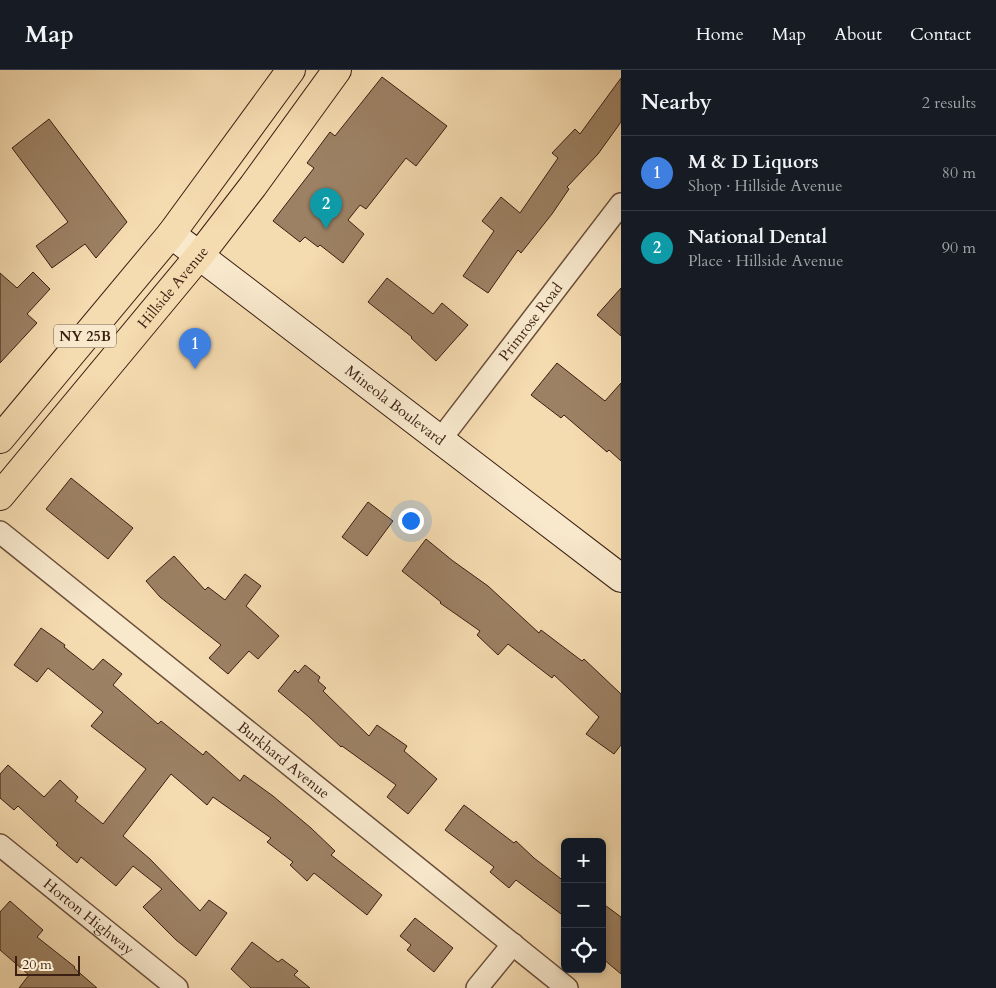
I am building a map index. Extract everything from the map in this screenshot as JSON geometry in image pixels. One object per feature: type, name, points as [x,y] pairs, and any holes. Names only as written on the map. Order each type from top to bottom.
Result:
[{"type":"main road","name":"NY 25B","points":[[1,434],[171,234],[291,70]]},
{"type":"main road","name":"Hillside Avenue","points":[[0,496],[200,256],[337,70]]},
{"type":"main road","name":"Mineola Boulevard","points":[[171,234],[621,578]]},
{"type":"street","name":"Primrose Road","points":[[440,440],[621,204]]},
{"type":"street","name":"Burkhard Avenue","points":[[0,532],[567,988]]},
{"type":"street","name":"Horton Highway","points":[[0,845],[177,988]]},
{"type":"street","points":[[476,988],[513,944]]},
{"type":"building","points":[[382,77],[447,126],[416,166],[406,158],[366,209],[360,205],[348,220],[364,234],[343,263],[320,245],[318,247],[305,237],[300,242],[273,221],[314,168],[307,163],[330,132],[335,136]]},
{"type":"building","points":[[621,78],[621,122],[598,154],[567,187],[569,189],[552,214],[521,253],[518,250],[488,293],[463,276],[494,231],[482,221],[501,197],[520,213],[558,158],[552,153],[575,129],[580,134]]},
{"type":"building","points":[[49,119],[127,222],[96,258],[85,244],[52,268],[36,246],[68,222],[12,148]]},
{"type":"building","points":[[33,272],[50,289],[27,314],[37,323],[0,363],[0,273],[17,288]]},
{"type":"building","points":[[387,278],[433,314],[442,303],[468,325],[436,361],[412,337],[368,302]]},
{"type":"building","points":[[621,288],[621,336],[597,315]]},
{"type":"building","points":[[557,363],[605,401],[621,383],[621,461],[609,450],[607,452],[564,415],[561,418],[531,395]]},
{"type":"building","points":[[71,478],[133,528],[108,559],[46,509]]},
{"type":"building","points":[[368,502],[393,521],[367,556],[342,537]]},
{"type":"building","points":[[426,539],[488,586],[539,633],[541,630],[582,661],[584,659],[621,694],[621,745],[614,754],[586,734],[599,717],[554,675],[552,678],[508,644],[498,655],[477,635],[480,631],[440,603],[402,571]]},
{"type":"building","points":[[174,556],[205,590],[208,587],[225,600],[245,574],[261,586],[246,606],[279,636],[258,659],[249,651],[228,674],[209,658],[221,645],[160,597],[146,581]]},
{"type":"building","points":[[41,628],[65,645],[64,647],[93,670],[103,659],[122,674],[113,685],[158,724],[161,721],[203,755],[206,751],[240,781],[244,775],[273,796],[311,828],[335,851],[331,855],[382,895],[367,915],[314,873],[307,881],[290,865],[293,862],[267,842],[271,838],[213,797],[207,805],[171,774],[123,836],[150,859],[200,911],[209,900],[227,913],[196,956],[176,940],[143,907],[162,889],[133,866],[116,886],[81,857],[77,863],[56,845],[58,843],[18,806],[14,810],[0,798],[0,774],[8,765],[44,797],[60,780],[78,797],[75,801],[103,824],[146,769],[91,726],[103,712],[48,668],[37,682],[14,665]]},
{"type":"building","points":[[305,665],[320,677],[318,681],[326,688],[323,691],[369,736],[377,725],[407,746],[404,751],[437,779],[408,814],[387,797],[396,785],[341,747],[278,691],[295,670],[298,673]]},
{"type":"building","points":[[464,805],[514,843],[516,841],[561,879],[561,914],[516,880],[509,888],[490,872],[494,867],[445,830]]},
{"type":"building","points":[[10,901],[43,930],[37,937],[75,967],[97,988],[19,988],[29,975],[0,950],[0,912]]},
{"type":"building","points":[[606,906],[621,917],[621,974],[606,961]]},
{"type":"building","points":[[415,918],[453,948],[434,972],[407,950],[411,945],[400,936]]},
{"type":"building","points":[[252,942],[278,962],[282,959],[298,971],[294,975],[310,988],[251,988],[231,969]]},
{"type":"place","name":"National Dental","points":[[326,229]]},
{"type":"place","name":"M & D Liquors","points":[[195,369]]}]
